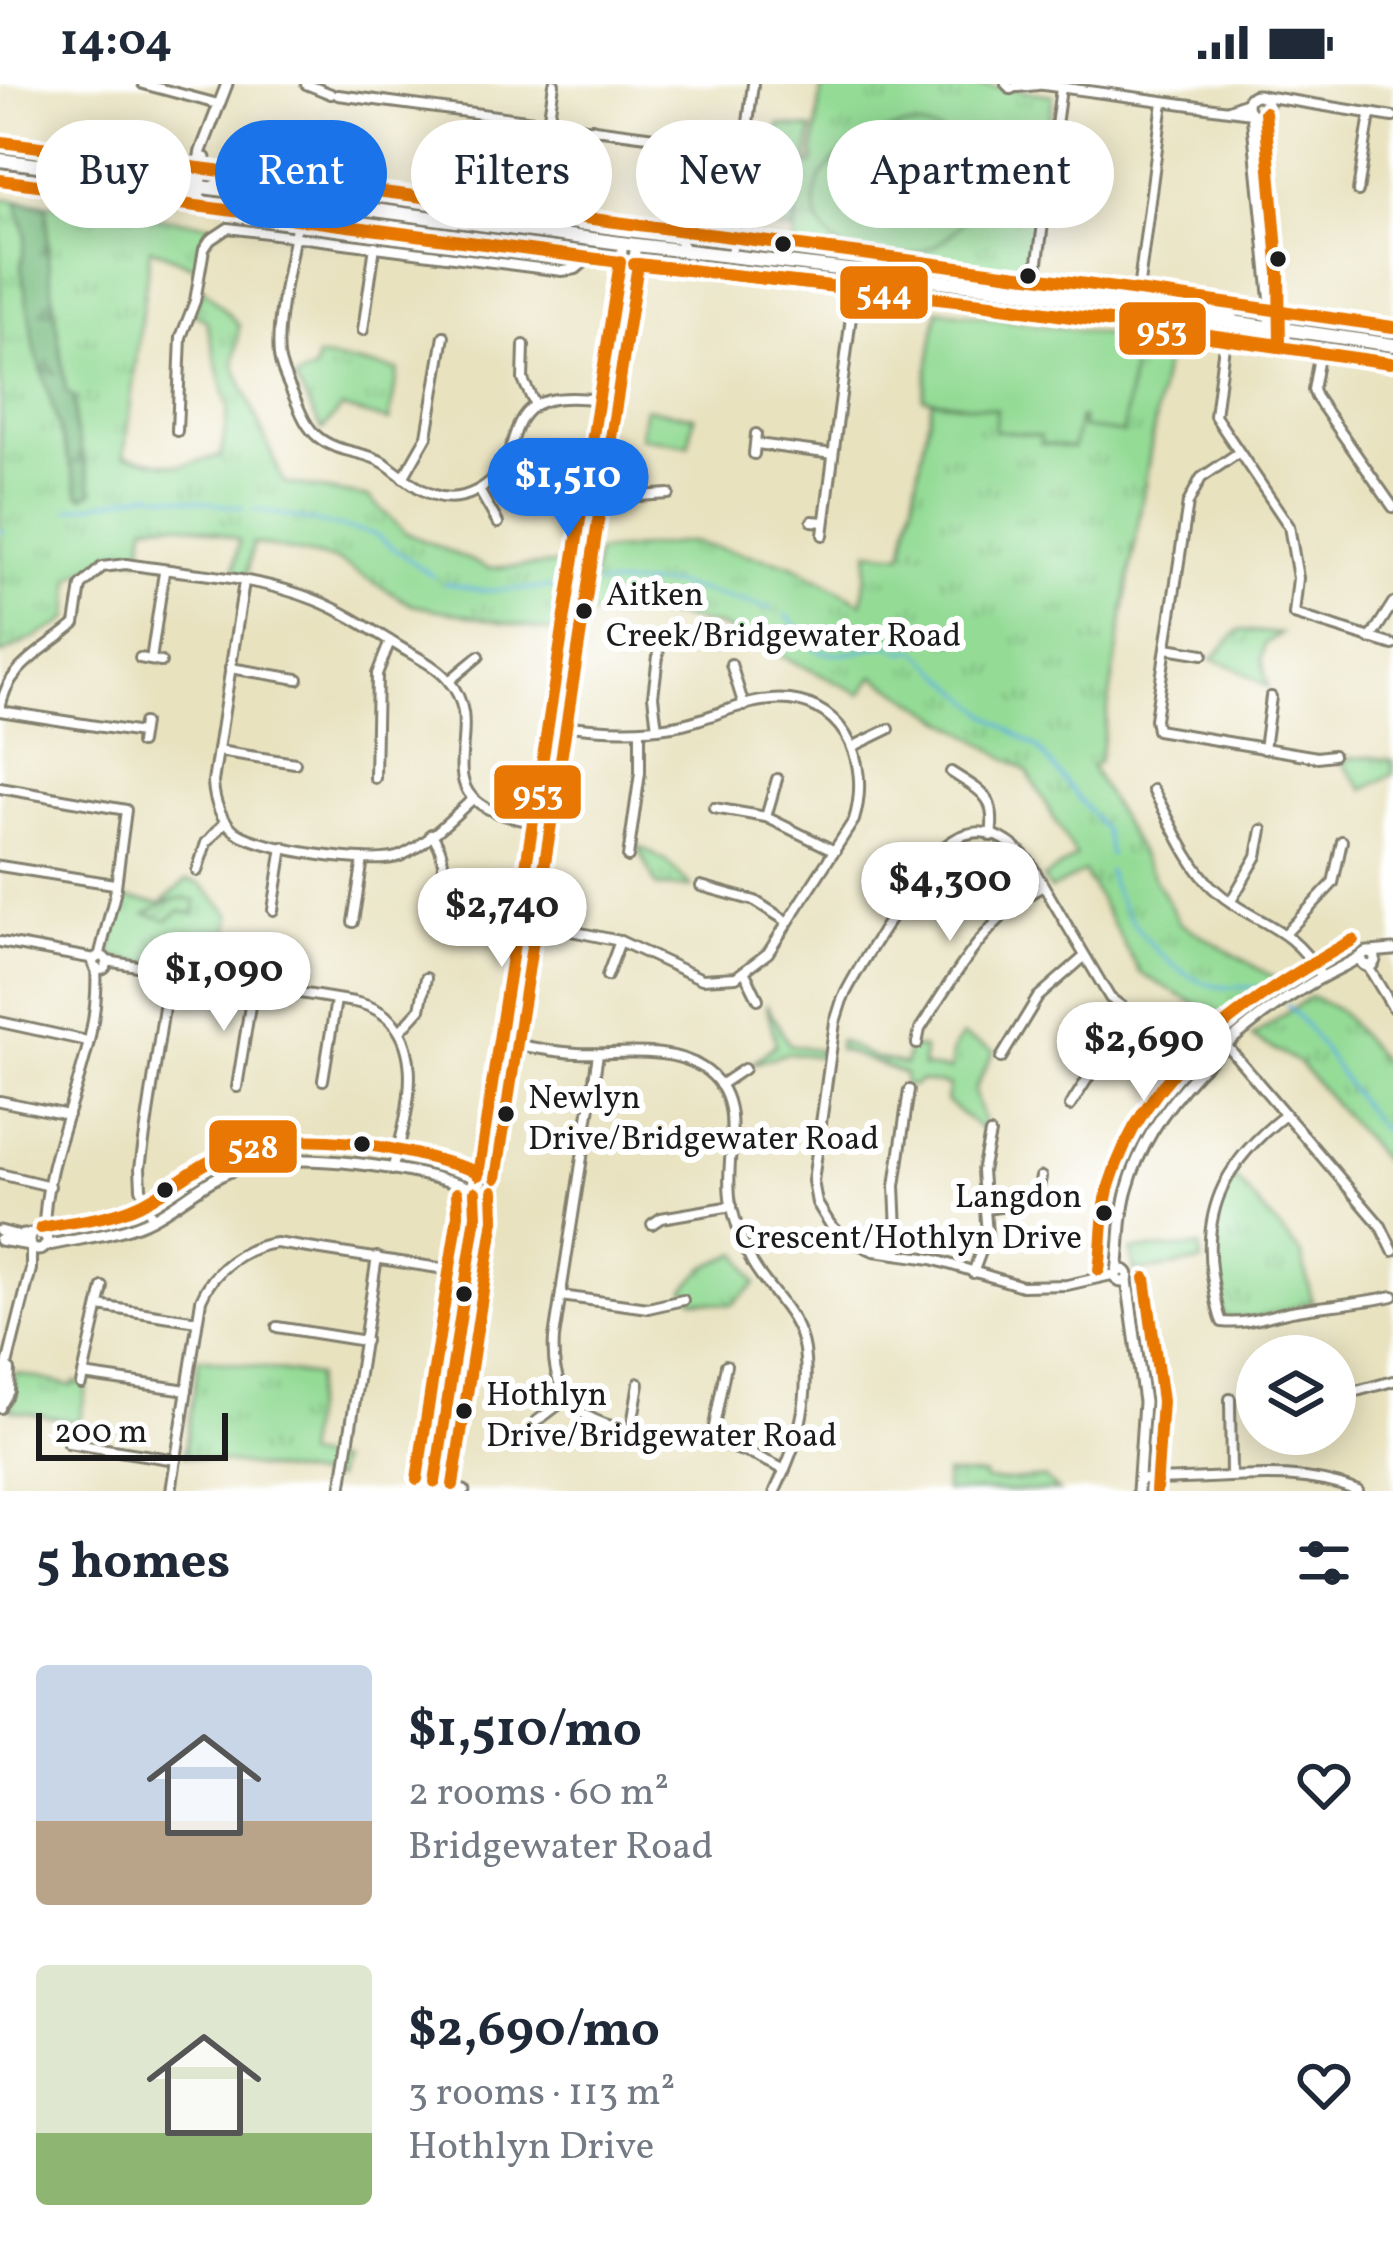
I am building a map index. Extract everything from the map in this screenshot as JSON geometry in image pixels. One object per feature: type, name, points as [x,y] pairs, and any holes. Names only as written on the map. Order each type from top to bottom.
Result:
[{"type":"main road","points":[[0,160],[36,165]]},
{"type":"main road","points":[[0,180],[36,185]]},
{"type":"main road","points":[[191,185],[411,216]]},
{"type":"main road","points":[[191,206],[215,209]]},
{"type":"main road","points":[[364,228],[1393,361]]},
{"type":"main road","points":[[506,228],[983,286],[1393,345]]},
{"type":"street","points":[[143,84],[218,104]]},
{"type":"street","points":[[194,206],[202,187],[208,134],[227,84]]},
{"type":"street","points":[[306,84],[334,94],[526,120]]},
{"type":"street","points":[[548,120],[554,84]]},
{"type":"street","points":[[749,120],[753,84]]},
{"type":"street","points":[[1005,84],[1011,89],[1018,85],[1109,89],[1228,110],[1255,100],[1287,101],[1393,117]]},
{"type":"street","points":[[1251,84],[1276,328]]},
{"type":"street","points":[[1035,284],[1061,88]]},
{"type":"street","points":[[1255,100],[1265,111],[1274,344]]},
{"type":"street","points":[[1265,111],[1287,101]]},
{"type":"street","points":[[1137,299],[1163,102]]},
{"type":"street","points":[[1358,191],[1370,114]]},
{"type":"street","points":[[0,145],[36,150]]},
{"type":"street","points":[[202,187],[215,182]]},
{"type":"street","points":[[387,200],[411,203]]},
{"type":"street","points":[[400,202],[411,213]]},
{"type":"street","points":[[177,431],[178,354],[195,301],[204,249],[228,228],[562,271],[577,269],[589,258]]},
{"type":"street","points":[[296,228],[279,356],[304,419],[325,442],[372,456],[422,491],[459,497],[479,490],[498,473],[514,430],[535,405],[565,396],[606,400]]},
{"type":"street","points":[[595,228],[679,239],[686,251]]},
{"type":"street","points":[[730,256],[734,228]]},
{"type":"street","points":[[450,1486],[448,1455],[494,1186],[490,1155],[501,1124],[532,923],[562,639],[620,309],[620,262],[629,244]]},
{"type":"street","points":[[363,330],[375,246]]},
{"type":"street","points":[[620,262],[620,309]]},
{"type":"street","points":[[823,535],[857,270]]},
{"type":"street","points":[[983,286],[994,279],[1035,284],[1226,312],[1238,323]]},
{"type":"street","points":[[403,478],[427,436],[444,336]]},
{"type":"street","points":[[1226,337],[1215,416],[1289,526],[1298,578],[1294,614],[1393,645]]},
{"type":"street","points":[[524,345],[523,380],[535,405]]},
{"type":"street","points":[[1320,351],[1316,397],[1393,507]]},
{"type":"street","points":[[464,1491],[433,1486],[476,1216],[475,1184],[520,921],[562,725],[598,490],[606,400]]},
{"type":"street","points":[[756,444],[833,454]]},
{"type":"street","points":[[1238,453],[1202,478],[1191,494],[1157,730],[1317,757],[1334,755]]},
{"type":"street","points":[[479,490],[498,523]]},
{"type":"street","points":[[598,490],[639,496],[669,494]]},
{"type":"street","points":[[812,521],[824,522]]},
{"type":"street","points":[[141,733],[0,711],[5,687],[16,671],[75,625],[76,596],[90,574],[119,564],[244,582],[311,598],[390,641],[449,681],[462,706],[459,761],[474,798],[498,814],[541,822]]},
{"type":"street","points":[[151,660],[164,572]]},
{"type":"street","points":[[244,582],[214,790],[226,821],[251,840],[387,860],[403,856],[474,798]]},
{"type":"street","points":[[570,588],[575,597],[584,582]]},
{"type":"street","points":[[1370,639],[1393,603]]},
{"type":"street","points":[[562,639],[573,608],[579,615]]},
{"type":"street","points":[[375,778],[377,674],[390,641]]},
{"type":"street","points":[[656,728],[653,696],[659,648]]},
{"type":"street","points":[[1167,648],[1203,654]]},
{"type":"street","points":[[449,681],[479,656]]},
{"type":"street","points":[[731,664],[743,706]]},
{"type":"street","points":[[230,668],[298,679]]},
{"type":"street","points":[[1264,749],[1271,698]]},
{"type":"street","points":[[520,921],[620,940],[702,979],[745,973],[768,953],[854,820],[861,799],[854,746],[840,728],[806,704],[769,699],[640,730],[562,725]]},
{"type":"street","points":[[854,746],[889,729]]},
{"type":"street","points":[[628,857],[640,773],[640,730]]},
{"type":"street","points":[[218,751],[296,763]]},
{"type":"street","points":[[951,772],[988,799],[994,817],[991,836]]},
{"type":"street","points":[[766,817],[777,779]]},
{"type":"street","points":[[0,788],[126,810],[116,894],[87,1041],[0,1408]]},
{"type":"street","points":[[1153,790],[1202,876],[1232,902],[1286,934],[1306,952],[1322,977]]},
{"type":"street","points":[[714,808],[766,817],[835,851]]},
{"type":"street","points":[[197,871],[206,843],[226,821]]},
{"type":"street","points":[[1232,902],[1257,856],[1262,830]]},
{"type":"street","points":[[431,834],[444,853],[438,905]]},
{"type":"street","points":[[1120,1276],[1022,1286],[932,1259],[874,1251],[843,1238],[817,1203],[813,1164],[835,1022],[853,978],[930,856],[960,837],[991,836],[1018,849],[1104,991],[1128,1015],[1172,1040],[1205,1067]]},
{"type":"street","points":[[1286,934],[1333,884],[1342,841]]},
{"type":"street","points":[[273,910],[283,847]]},
{"type":"street","points":[[353,922],[363,859]]},
{"type":"street","points":[[0,866],[114,884]]},
{"type":"street","points":[[701,886],[755,901],[788,922]]},
{"type":"street","points":[[917,1044],[920,1029],[973,948],[1043,886]]},
{"type":"street","points":[[607,976],[620,940]]},
{"type":"street","points":[[0,942],[376,1008],[401,1030],[411,1067],[395,1172]]},
{"type":"street","points":[[1358,1491],[1288,1474],[1139,1485],[1144,1402],[1120,1276],[1120,1249],[1127,1188],[1146,1144],[1205,1067],[1300,990],[1393,951]]},
{"type":"street","points":[[1000,1058],[1050,982],[1084,957]]},
{"type":"street","points":[[1369,960],[1393,1009]]},
{"type":"street","points":[[745,973],[758,999]]},
{"type":"street","points":[[152,1218],[140,1168],[170,974]]},
{"type":"street","points":[[401,1030],[418,1014],[426,978]]},
{"type":"street","points":[[237,1087],[253,987]]},
{"type":"street","points":[[323,1080],[336,1000]]},
{"type":"street","points":[[1070,1106],[1128,1015]]},
{"type":"street","points":[[0,1022],[87,1041]]},
{"type":"street","points":[[513,1044],[677,1057],[698,1065],[720,1085],[732,1118],[728,1182],[732,1206],[753,1264],[800,1334],[804,1417],[775,1491]]},
{"type":"street","points":[[1227,1046],[1381,1226],[1393,1251]]},
{"type":"street","points":[[594,1054],[553,1358],[556,1378],[566,1399],[594,1421],[736,1448],[785,1470]]},
{"type":"street","points":[[720,1085],[743,1069]]},
{"type":"street","points":[[898,1254],[895,1186],[909,1090]]},
{"type":"street","points":[[0,1101],[68,1115]]},
{"type":"street","points":[[1285,1115],[1226,1178],[1213,1208],[1208,1248],[1222,1322],[1254,1322],[1294,1310],[1341,1307],[1393,1296]]},
{"type":"street","points":[[973,1273],[987,1235],[982,1171],[990,1134]]},
{"type":"street","points":[[585,1135],[651,1139]]},
{"type":"street","points":[[0,1240],[78,1238],[122,1230],[152,1218],[221,1174],[266,1161],[303,1159],[395,1172],[475,1184],[489,1194]]},
{"type":"street","points":[[0,1174],[50,1186]]},
{"type":"street","points":[[475,1184],[490,1177]]},
{"type":"street","points":[[985,1209],[1030,1202],[1038,1193],[1041,1177]]},
{"type":"street","points":[[652,1224],[662,1218],[732,1206]]},
{"type":"street","points":[[0,1231],[38,1240]]},
{"type":"street","points":[[171,1491],[200,1300],[212,1279],[260,1246],[286,1244],[448,1268],[474,1267],[483,1238]]},
{"type":"street","points":[[341,1491],[377,1257]]},
{"type":"street","points":[[103,1287],[82,1379],[187,1390]]},
{"type":"street","points":[[561,1296],[634,1308],[683,1300]]},
{"type":"street","points":[[99,1306],[197,1321]]},
{"type":"street","points":[[277,1327],[364,1341]]},
{"type":"street","points":[[711,1442],[726,1365]]},
{"type":"street","points":[[1356,1391],[1393,1381]]},
{"type":"street","points":[[631,1431],[639,1383]]},
{"type":"street","points":[[536,1421],[566,1399]]},
{"type":"street","points":[[1230,1399],[1231,1476]]},
{"type":"street","points":[[68,1442],[176,1460]]},
{"type":"green space","points":[[822,84],[973,84],[1053,95],[1050,120],[827,120],[827,228],[1036,228],[1028,288],[791,257],[795,228],[803,228],[803,165],[812,165]]},
{"type":"green space","points":[[803,128],[812,129],[807,164],[803,164]]},
{"type":"green space","points":[[827,169],[827,228],[956,228],[937,244],[904,256],[847,250],[834,242],[818,220],[816,192]]},
{"type":"green space","points":[[0,198],[36,202],[36,228],[191,228],[191,222],[221,228],[207,238],[197,268],[150,248],[124,456],[178,466],[221,456],[228,409],[206,320],[194,314],[203,288],[239,325],[234,365],[284,483],[368,497],[406,533],[488,568],[566,564],[555,632],[412,605],[336,560],[253,543],[247,575],[234,573],[239,540],[193,526],[157,523],[145,525],[141,558],[111,556],[71,578],[69,617],[0,655]]},
{"type":"green space","points":[[16,201],[36,205],[36,228],[47,228],[66,391],[75,399],[74,425],[93,491],[84,497],[79,494],[35,349],[21,267],[26,235]]},
{"type":"green space","points":[[938,310],[1136,339],[1123,433],[1082,428],[1079,417],[1073,448],[1040,443],[1041,436],[994,430],[997,409],[923,398]]},
{"type":"green space","points":[[1136,338],[1168,342],[1099,763],[1091,767],[1180,923],[1292,988],[1233,1025],[1140,973],[1084,872],[1050,890],[1043,878],[1076,857],[1027,771],[874,676],[861,694],[719,626],[653,612],[587,615],[597,552],[690,542],[790,564],[862,603],[869,551],[903,554],[932,400],[997,409],[1042,436],[1041,442],[1078,417],[1083,418],[1082,427],[1123,433]]},
{"type":"green space","points":[[317,357],[398,370],[389,421],[342,408],[322,430],[295,379],[315,370]]},
{"type":"green space","points":[[645,408],[694,416],[689,445],[640,437]]},
{"type":"green space","points":[[1239,630],[1281,634],[1265,644],[1262,658],[1268,687],[1212,659]]},
{"type":"green space","points":[[1371,757],[1393,760],[1393,774],[1364,790],[1342,763]]},
{"type":"green space","points":[[637,845],[667,862],[691,887],[657,887]]},
{"type":"green space","points":[[187,880],[201,884],[231,915],[222,974],[113,958],[122,898],[161,903]]},
{"type":"green space","points":[[168,901],[196,901],[195,914],[179,911],[168,920],[146,914]]},
{"type":"green space","points":[[1311,996],[1340,1011],[1393,1074],[1393,1172],[1299,1063],[1252,1037]]},
{"type":"green space","points":[[766,1004],[789,1044],[823,1051],[823,1057],[788,1053],[752,1064],[776,1044]]},
{"type":"green space","points":[[962,1036],[994,1051],[974,1091],[986,1129],[982,1130],[946,1101],[949,1085],[920,1081],[904,1085],[905,1074],[838,1049],[839,1041],[905,1065],[909,1047],[924,1049],[923,1067],[950,1070],[953,1049]]},
{"type":"green space","points":[[1235,1178],[1302,1255],[1312,1302],[1256,1318],[1223,1317],[1214,1247],[1217,1212]]},
{"type":"green space","points":[[1200,1247],[1202,1262],[1134,1272],[1131,1250]]},
{"type":"green space","points":[[739,1253],[756,1284],[731,1305],[693,1300],[685,1289],[705,1267]]},
{"type":"green space","points":[[199,1358],[316,1376],[304,1456],[338,1462],[335,1479],[184,1456]]},
{"type":"green space","points":[[15,1373],[87,1385],[79,1422],[11,1410]]},
{"type":"green space","points":[[945,1474],[984,1475],[992,1481],[1045,1478],[1058,1491],[945,1491]]},
{"type":"waterway","points":[[68,510],[149,493],[243,508]]},
{"type":"waterway","points":[[254,509],[374,534],[434,577]]},
{"type":"waterway","points":[[0,532],[4,531]]},
{"type":"waterway","points":[[443,583],[482,591],[562,587]]},
{"type":"waterway","points":[[597,585],[674,584],[772,609]]},
{"type":"waterway","points":[[785,615],[810,644],[826,653],[886,644],[902,652],[916,650],[989,716],[1038,748],[1105,831],[1110,855]]},
{"type":"waterway","points":[[1108,871],[1134,924],[1181,970],[1216,986],[1256,988],[1280,999]]},
{"type":"waterway","points":[[1287,1005],[1393,1140]]},
{"type":"transit line","name":"953","points":[[634,264],[991,304],[1280,345],[1265,112]]},
{"type":"transit line","points":[[2,142],[1393,327]]},
{"type":"transit line","name":"953","points":[[0,180],[620,262],[478,1175]]},
{"type":"transit line","name":"544","points":[[496,1178],[638,264],[981,304],[1390,363]]},
{"type":"transit line","name":"528","points":[[1099,1270],[1109,1186],[1148,1106],[1175,1071],[1240,1012],[1353,940]]},
{"type":"transit line","name":"528","points":[[41,1228],[128,1210],[210,1161],[264,1144],[326,1141],[389,1148],[479,1172]]},
{"type":"transit line","name":"544","points":[[453,1485],[494,1219],[493,1191]]},
{"type":"transit line","name":"953","points":[[435,1482],[476,1216],[475,1192]]},
{"type":"transit line","name":"528","points":[[417,1479],[458,1215],[457,1193]]},
{"type":"transit line","name":"528","points":[[1145,1278],[1162,1401],[1156,1491]]},
{"type":"place","name":"Aitken Creek/Bridgewater Road","points":[[584,611]]},
{"type":"place","name":"Newlyn Drive/Bridgewater Road","points":[[506,1114]]},
{"type":"place","name":"Langdon Crescent/Hothlyn Drive","points":[[1104,1213]]},
{"type":"place","name":"Hothlyn Drive/Bridgewater Road","points":[[464,1411]]}]
